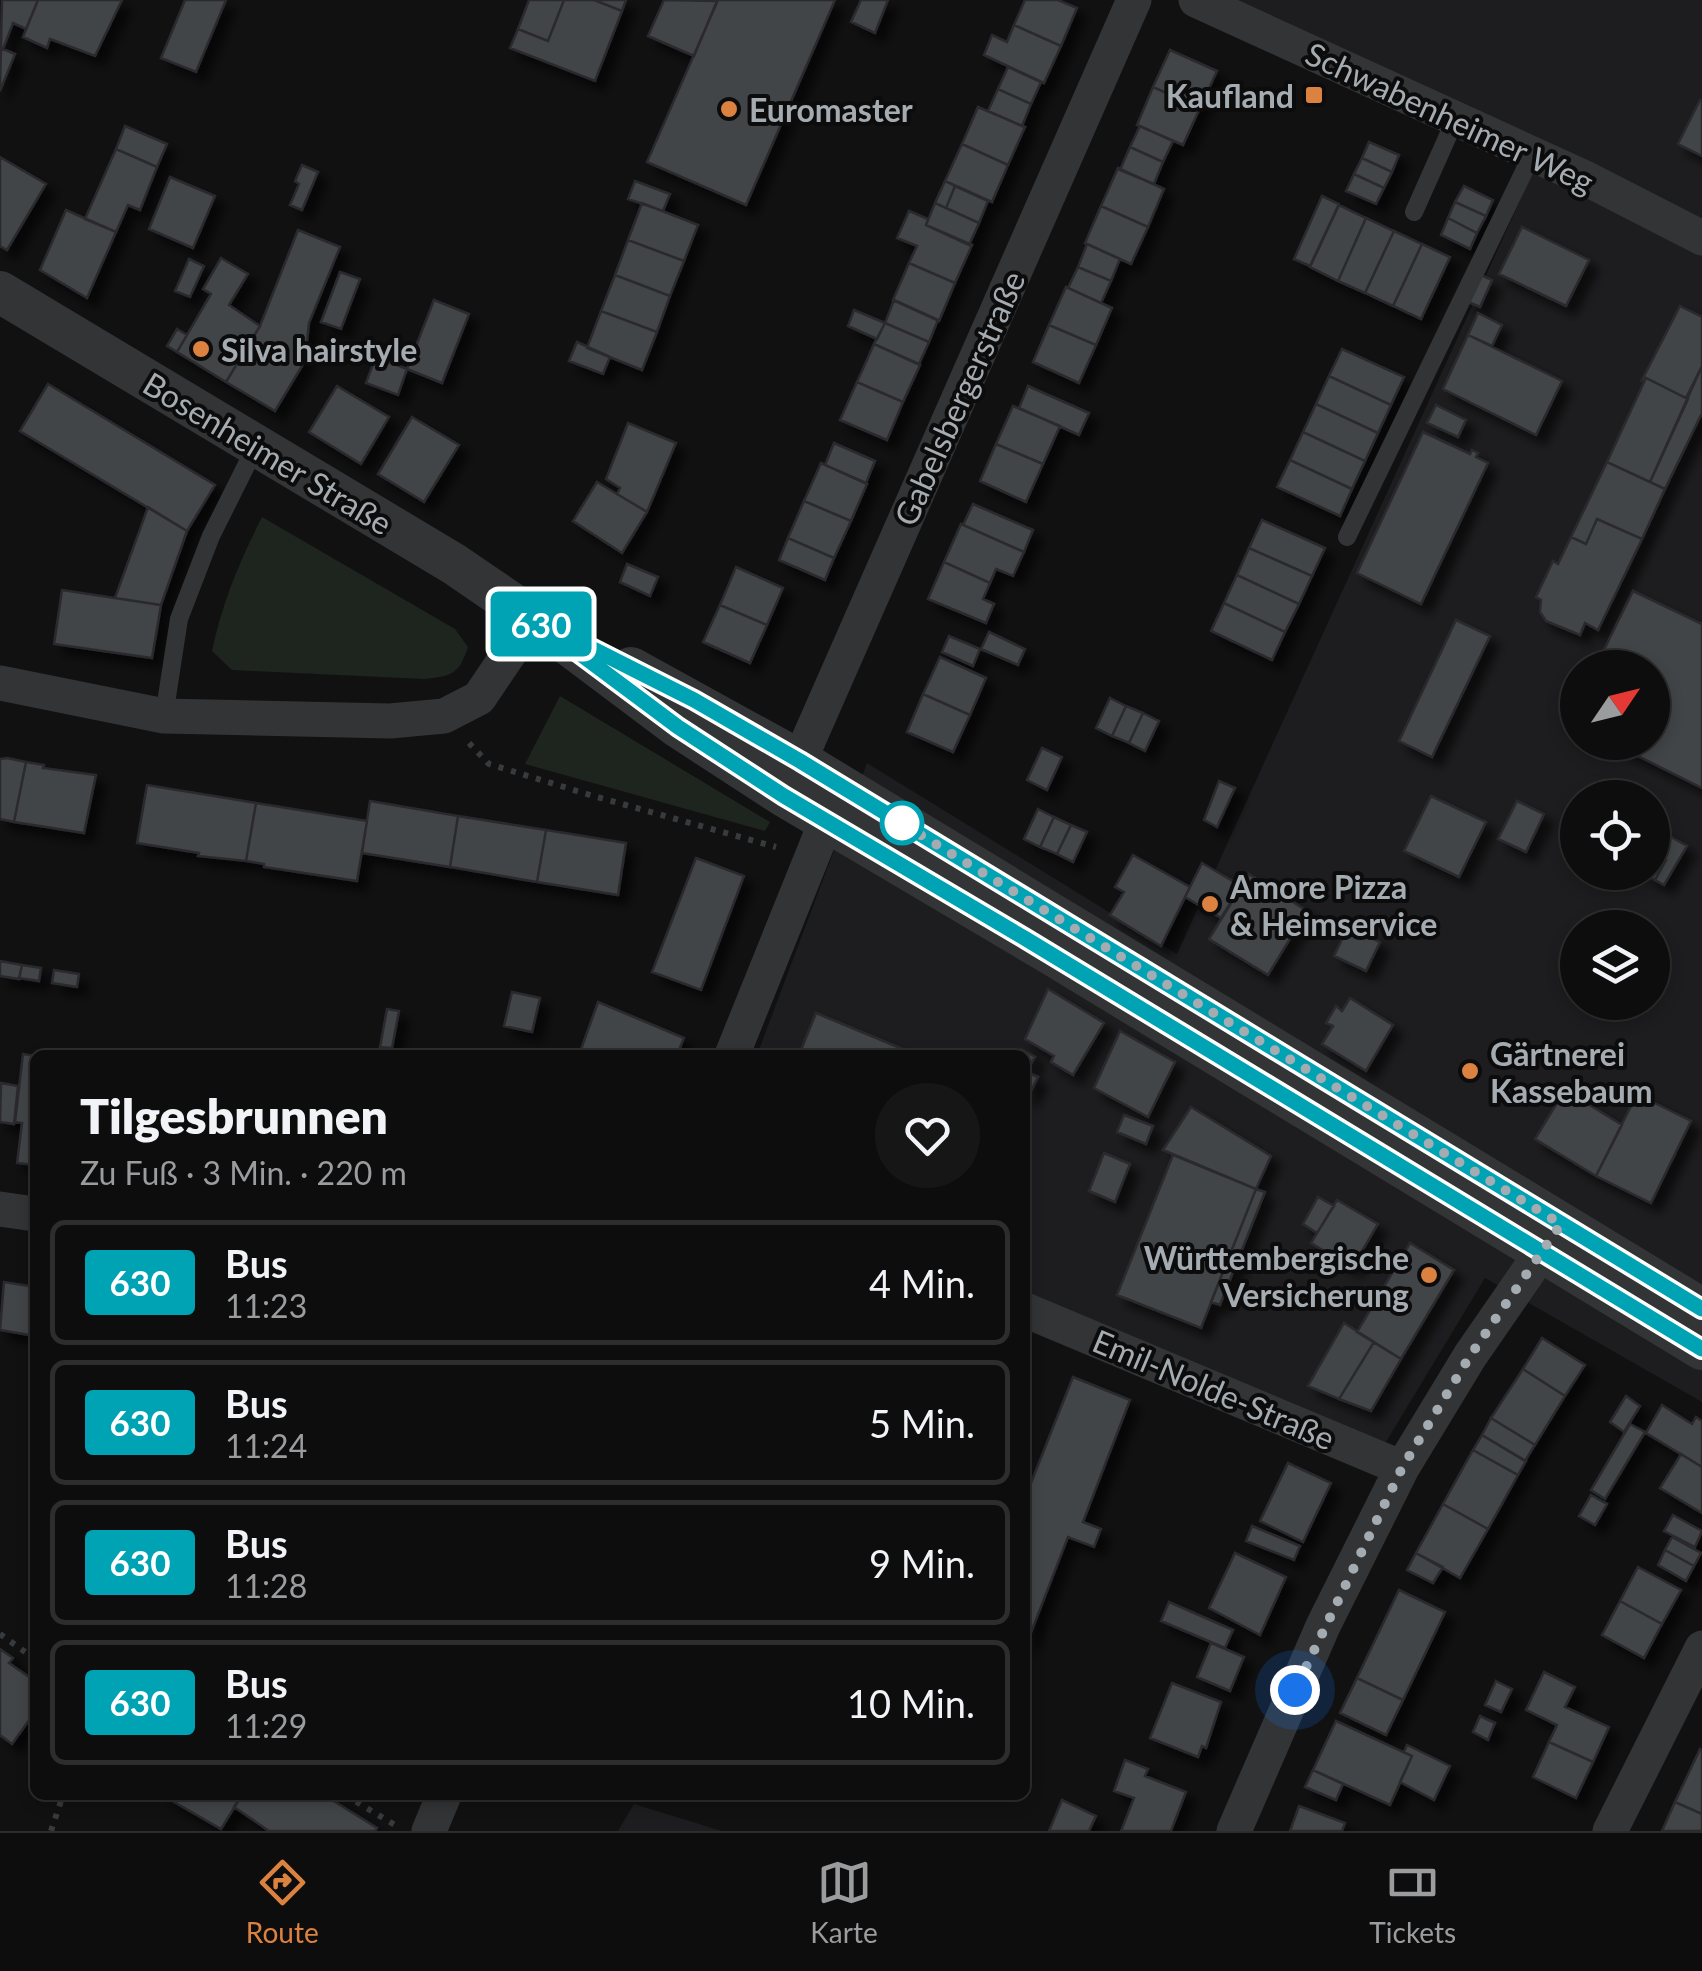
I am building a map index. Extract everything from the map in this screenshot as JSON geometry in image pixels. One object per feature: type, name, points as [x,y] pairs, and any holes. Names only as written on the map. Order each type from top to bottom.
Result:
[{"type":"street","name":"Gabelsbergerstraße","points":[[792,779],[1134,0]]},
{"type":"street","name":"Schwabenheimer Weg","points":[[1196,0],[1702,238]]},
{"type":"street","name":"Bosenheimer Straße","points":[[0,292],[454,564],[678,727],[792,779],[1551,1238],[1702,1350]]},
{"type":"street","points":[[0,683],[164,716],[390,721],[444,716],[479,698],[532,618]]},
{"type":"street","name":"Bosenheimer Straße","points":[[792,779],[826,822],[1036,945],[1551,1238],[1702,1309]]},
{"type":"street","points":[[734,1050],[826,822]]},
{"type":"street","points":[[0,1209],[30,1213]]},
{"type":"street","points":[[1234,1831],[1323,1626],[1402,1468],[1470,1356],[1551,1238]]},
{"type":"street","name":"Emil-Nolde-Straße","points":[[1030,1312],[1402,1468]]},
{"type":"street","points":[[1610,1831],[1702,1648]]},
{"type":"street","points":[[430,1831],[442,1800]]},
{"type":"lane","points":[[1414,212],[1455,120]]},
{"type":"lane","points":[[1347,537],[1532,155]]},
{"type":"lane","points":[[164,716],[180,619],[212,536],[256,446]]},
{"type":"path","points":[[444,716],[490,764],[786,850]]},
{"type":"path","points":[[0,1634],[30,1656]]},
{"type":"path","points":[[51,1831],[61,1800]]},
{"type":"path","points":[[353,1800],[405,1831]]},
{"type":"shaded area","points":[[1195,0],[1702,0],[1702,1402],[1485,1278],[1383,1447],[1030,1295],[1030,1050],[759,1050],[867,763],[1177,954],[1539,159]]},
{"type":"shaded area","points":[[262,517],[455,629],[468,647],[457,669],[424,679],[232,670],[212,651],[232,582]]},
{"type":"shaded area","points":[[560,696],[770,822],[765,831],[525,764]]},
{"type":"shaded area","points":[[634,1804],[722,1831],[618,1831]]},
{"type":"building","points":[[2,0],[38,0],[26,29],[13,23],[3,49],[15,54],[0,91]]},
{"type":"building","points":[[38,0],[122,0],[95,56],[50,39],[47,48],[23,37]]},
{"type":"building","points":[[185,0],[226,0],[196,72],[161,58]]},
{"type":"building","points":[[529,0],[564,0],[548,41],[518,29]]},
{"type":"building","points":[[564,0],[594,0],[622,11],[595,81],[510,48],[518,29],[548,41]]},
{"type":"building","points":[[594,0],[626,0],[622,11]]},
{"type":"building","points":[[664,0],[717,1],[694,56],[648,36]]},
{"type":"building","name":"Euromaster","points":[[718,0],[835,0],[746,205],[647,162]]},
{"type":"building","points":[[861,0],[888,0],[875,33],[851,22]]},
{"type":"building","points":[[1025,0],[1058,0],[1077,8],[1061,46],[1014,25]]},
{"type":"building","points":[[1014,25],[1061,46],[1044,83],[984,55],[992,35],[1007,42]]},
{"type":"building","points":[[1170,50],[1217,71],[1200,108],[1153,87]]},
{"type":"building","points":[[1008,67],[1041,82],[1031,104],[998,89]]},
{"type":"building","points":[[1153,87],[1200,108],[1183,145],[1137,125]]},
{"type":"building","points":[[998,89],[1031,104],[1022,126],[988,111]]},
{"type":"building","points":[[1702,101],[1702,156],[1678,144]]},
{"type":"building","points":[[978,107],[1025,127],[1008,165],[962,144]]},
{"type":"building","points":[[125,126],[167,144],[157,167],[116,149]]},
{"type":"building","points":[[1140,126],[1173,141],[1163,162],[1130,147]]},
{"type":"building","points":[[1369,142],[1399,155],[1392,172],[1362,158]]},
{"type":"building","points":[[962,144],[1008,165],[992,202],[945,181]]},
{"type":"building","points":[[1130,147],[1163,162],[1154,184],[1120,170]]},
{"type":"building","points":[[116,149],[157,167],[140,210],[128,205],[116,232],[85,219]]},
{"type":"building","points":[[0,157],[46,184],[7,250],[0,246]]},
{"type":"building","points":[[1362,158],[1392,172],[1384,188],[1354,174]]},
{"type":"building","points":[[302,165],[318,172],[302,210],[290,205]]},
{"type":"building","points":[[1118,168],[1164,189],[1148,227],[1101,206]]},
{"type":"building","points":[[1354,174],[1384,188],[1376,204],[1346,191]]},
{"type":"building","points":[[170,177],[215,196],[193,248],[149,229]]},
{"type":"building","points":[[635,181],[670,194],[663,211],[628,199]]},
{"type":"building","points":[[945,181],[955,186],[946,208],[935,203]]},
{"type":"building","points":[[955,186],[988,201],[979,223],[946,208]]},
{"type":"building","points":[[1464,186],[1493,200],[1486,216],[1455,202]]},
{"type":"building","points":[[1322,196],[1339,204],[1310,266],[1294,259]]},
{"type":"building","points":[[1455,202],[1486,216],[1477,233],[1448,218]]},
{"type":"building","points":[[642,203],[698,225],[684,261],[628,240]]},
{"type":"building","points":[[935,203],[979,223],[969,245],[926,225]]},
{"type":"building","points":[[1339,205],[1366,218],[1338,281],[1310,267]]},
{"type":"building","points":[[1101,206],[1148,227],[1131,264],[1085,243]]},
{"type":"building","points":[[66,210],[116,232],[87,298],[40,270]]},
{"type":"building","points":[[909,211],[928,219],[926,225],[972,245],[955,283],[909,263],[917,246],[897,238]]},
{"type":"building","points":[[1366,218],[1394,231],[1365,293],[1338,281]]},
{"type":"building","points":[[1448,218],[1477,233],[1470,249],[1441,235]]},
{"type":"building","points":[[1522,227],[1589,260],[1566,306],[1499,274]]},
{"type":"building","points":[[298,230],[340,247],[309,323],[305,361],[275,411],[226,382],[260,326]]},
{"type":"building","points":[[1394,231],[1422,244],[1393,306],[1365,293]]},
{"type":"building","points":[[628,240],[684,261],[670,296],[615,275]]},
{"type":"building","points":[[1087,244],[1120,259],[1111,281],[1078,267]]},
{"type":"building","points":[[1422,244],[1450,257],[1421,319],[1393,306]]},
{"type":"building","points":[[221,258],[248,274],[229,305],[260,326],[226,382],[177,352],[211,294],[203,289]]},
{"type":"building","points":[[189,259],[204,266],[190,297],[175,291]]},
{"type":"building","points":[[909,263],[955,283],[939,321],[893,300]]},
{"type":"building","points":[[1078,267],[1111,281],[1101,303],[1068,288]]},
{"type":"building","points":[[340,272],[360,279],[341,329],[321,322]]},
{"type":"building","points":[[1479,274],[1492,280],[1480,307],[1466,301]]},
{"type":"building","points":[[615,275],[670,296],[657,332],[601,311]]},
{"type":"building","points":[[1066,287],[1112,308],[1096,345],[1049,325]]},
{"type":"building","points":[[434,300],[469,314],[442,383],[407,369]]},
{"type":"building","points":[[894,300],[938,320],[929,342],[885,323]]},
{"type":"building","points":[[1680,306],[1702,317],[1702,366],[1686,398],[1646,378],[1642,380]]},
{"type":"building","points":[[854,310],[885,323],[877,339],[848,326]]},
{"type":"building","points":[[601,311],[657,332],[642,370],[587,348]]},
{"type":"building","points":[[1478,313],[1502,325],[1492,346],[1468,335]]},
{"type":"building","points":[[885,323],[929,342],[919,364],[874,344]]},
{"type":"building","points":[[1049,325],[1096,345],[1079,383],[1033,362]]},
{"type":"building","points":[[177,329],[187,335],[177,352],[167,346]]},
{"type":"building","points":[[1468,335],[1562,381],[1536,435],[1443,389]]},
{"type":"building","points":[[577,342],[610,357],[603,374],[569,361]]},
{"type":"building","points":[[874,344],[920,365],[903,402],[857,382]]},
{"type":"building","points":[[1342,349],[1404,377],[1391,405],[1329,376]]},
{"type":"building","points":[[378,351],[386,354],[384,360],[407,369],[398,395],[366,383]]},
{"type":"building","points":[[1702,366],[1702,413],[1665,489],[1650,482]]},
{"type":"building","points":[[1329,376],[1391,405],[1378,433],[1316,404]]},
{"type":"building","points":[[1646,378],[1688,399],[1650,482],[1607,462]]},
{"type":"building","points":[[857,382],[903,402],[887,440],[840,420]]},
{"type":"building","points":[[48,384],[215,485],[187,531],[20,431]]},
{"type":"building","points":[[337,386],[389,417],[361,464],[309,432]]},
{"type":"building","points":[[1028,386],[1089,413],[1079,435],[1019,408]]},
{"type":"building","points":[[1316,404],[1378,433],[1365,461],[1303,432]]},
{"type":"building","points":[[1436,405],[1466,420],[1458,437],[1427,423]]},
{"type":"building","points":[[1013,406],[1060,426],[1043,464],[996,444]]},
{"type":"building","points":[[412,417],[459,445],[424,502],[378,474]]},
{"type":"building","points":[[628,423],[676,443],[647,512],[617,494],[620,488],[606,479]]},
{"type":"building","points":[[1303,432],[1365,461],[1352,489],[1290,460]]},
{"type":"building","points":[[1423,432],[1470,454],[1472,450],[1488,463],[1421,604],[1357,573]]},
{"type":"building","points":[[834,443],[875,461],[866,483],[825,465]]},
{"type":"building","points":[[996,444],[1043,464],[1026,502],[980,481]]},
{"type":"building","points":[[1290,460],[1352,489],[1340,516],[1277,487]]},
{"type":"building","points":[[1607,462],[1665,489],[1642,539],[1597,519],[1586,544],[1571,537]]},
{"type":"building","points":[[821,463],[867,484],[851,521],[804,501]]},
{"type":"building","points":[[597,482],[647,512],[622,553],[573,521]]},
{"type":"building","points":[[804,501],[851,521],[834,558],[788,538]]},
{"type":"building","points":[[973,504],[1033,530],[1024,552],[963,525]]},
{"type":"building","points":[[148,507],[187,531],[161,605],[115,598]]},
{"type":"building","points":[[1597,519],[1642,539],[1598,630],[1585,623],[1580,635],[1546,621],[1540,612],[1541,600],[1536,597],[1553,561],[1558,564],[1571,537],[1586,544]]},
{"type":"building","points":[[1262,520],[1325,548],[1312,576],[1249,548]]},
{"type":"building","points":[[961,524],[1024,552],[1013,576],[996,569],[990,583],[944,562]]},
{"type":"building","points":[[788,538],[834,558],[825,580],[779,560]]},
{"type":"building","points":[[1249,548],[1312,576],[1299,604],[1237,575]]},
{"type":"building","points":[[944,562],[990,583],[983,599],[994,604],[986,623],[928,599]]},
{"type":"building","points":[[627,564],[658,577],[650,596],[620,582]]},
{"type":"building","points":[[736,567],[783,588],[767,625],[720,605]]},
{"type":"building","points":[[1237,575],[1299,604],[1285,632],[1224,603]]},
{"type":"building","points":[[62,590],[161,605],[152,658],[54,644]]},
{"type":"building","points":[[1633,591],[1702,624],[1702,788],[1646,760],[1670,760],[1670,650],[1604,650]]},
{"type":"building","points":[[1224,603],[1285,632],[1272,660],[1211,631]]},
{"type":"building","points":[[720,605],[767,625],[750,663],[703,642]]},
{"type":"building","points":[[1456,620],[1490,636],[1432,757],[1399,741]]},
{"type":"building","points":[[989,632],[1025,649],[1018,665],[981,649]]},
{"type":"building","points":[[949,636],[980,649],[973,666],[942,652]]},
{"type":"building","points":[[940,657],[986,678],[970,715],[923,694]]},
{"type":"building","points":[[923,694],[970,715],[953,752],[907,732]]},
{"type":"building","points":[[1110,698],[1126,706],[1112,736],[1096,728]]},
{"type":"building","points":[[1126,706],[1143,713],[1129,743],[1112,736]]},
{"type":"building","points":[[1143,713],[1159,721],[1145,751],[1129,743]]},
{"type":"building","points":[[1042,748],[1062,757],[1047,790],[1027,780]]},
{"type":"building","points":[[0,759],[26,762],[14,822],[0,819]]},
{"type":"building","points":[[26,762],[96,775],[84,833],[14,822]]},
{"type":"building","points":[[1219,781],[1235,788],[1217,827],[1204,820]]},
{"type":"building","points":[[147,785],[256,803],[246,861],[137,843]]},
{"type":"building","points":[[1431,796],[1486,822],[1459,877],[1404,851]]},
{"type":"building","points":[[370,801],[458,816],[450,867],[362,853]]},
{"type":"building","points":[[1517,801],[1544,814],[1526,852],[1498,839]]},
{"type":"building","points":[[256,803],[367,821],[357,881],[246,861]]},
{"type":"building","points":[[1038,809],[1054,817],[1040,847],[1024,839]]},
{"type":"building","points":[[458,816],[546,830],[537,882],[450,867]]},
{"type":"building","points":[[1054,817],[1071,825],[1057,854],[1040,847]]},
{"type":"building","points":[[1071,825],[1087,832],[1073,862],[1057,854]]},
{"type":"building","points":[[546,830],[626,843],[618,895],[537,882]]},
{"type":"building","points":[[1670,836],[1687,846],[1670,875]]},
{"type":"building","points":[[1133,855],[1190,887],[1161,946],[1110,915],[1124,892],[1115,887]]},
{"type":"building","points":[[696,858],[744,876],[701,990],[652,972]]},
{"type":"building","points":[[1202,863],[1241,886],[1221,918],[1185,897]]},
{"type":"building","points":[[1249,874],[1307,911],[1268,975],[1209,939]]},
{"type":"building","points":[[1348,927],[1380,942],[1366,971],[1334,956]]},
{"type":"building","points":[[0,961],[22,965],[19,979],[0,976]]},
{"type":"building","points":[[22,965],[41,968],[39,981],[19,978]]},
{"type":"building","points":[[54,970],[79,974],[77,987],[52,983]]},
{"type":"building","points":[[1048,989],[1104,1023],[1073,1075],[1051,1062],[1054,1056],[1025,1039]]},
{"type":"building","points":[[512,992],[540,998],[532,1032],[504,1026]]},
{"type":"building","points":[[1350,998],[1393,1025],[1366,1071],[1322,1044],[1333,1026],[1326,1023],[1336,1006],[1342,1011]]},
{"type":"building","points":[[598,1002],[684,1038],[679,1050],[581,1050]]},
{"type":"building","points":[[387,1009],[399,1011],[392,1048],[380,1047]]},
{"type":"building","points":[[816,1013],[905,1050],[801,1050]]},
{"type":"building","points":[[1120,1031],[1175,1062],[1148,1117],[1094,1088]]},
{"type":"building","points":[[23,1054],[30,1055],[30,1164],[17,1163],[22,1123],[15,1122]]},
{"type":"building","points":[[1030,1074],[1038,1077],[1030,1093]]},
{"type":"building","points":[[1,1083],[18,1086],[14,1124],[0,1122]]},
{"type":"building","points":[[1565,1090],[1622,1125],[1596,1176],[1535,1139]]},
{"type":"building","points":[[1637,1094],[1691,1121],[1651,1203],[1596,1176]]},
{"type":"building","points":[[1191,1107],[1271,1156],[1256,1189],[1163,1150]]},
{"type":"building","points":[[1124,1115],[1153,1126],[1146,1144],[1117,1132]]},
{"type":"building","points":[[1104,1153],[1130,1164],[1115,1202],[1089,1191]]},
{"type":"building","points":[[1173,1155],[1256,1189],[1201,1328],[1117,1295]]},
{"type":"building","points":[[1256,1189],[1265,1192],[1220,1305],[1211,1302]]},
{"type":"building","points":[[1318,1197],[1334,1206],[1317,1233],[1303,1224]]},
{"type":"building","points":[[1337,1200],[1378,1224],[1352,1268],[1311,1243]]},
{"type":"building","points":[[1410,1243],[1454,1270],[1401,1359],[1357,1332]]},
{"type":"building","points":[[4,1282],[30,1286],[30,1335],[0,1330]]},
{"type":"building","points":[[1344,1323],[1374,1342],[1339,1399],[1308,1386]]},
{"type":"building","points":[[1542,1338],[1585,1365],[1565,1396],[1523,1369]]},
{"type":"building","points":[[1374,1342],[1401,1359],[1371,1411],[1339,1399]]},
{"type":"building","points":[[1523,1369],[1565,1396],[1535,1445],[1491,1418]]},
{"type":"building","points":[[1073,1377],[1130,1400],[1083,1522],[1101,1529],[1094,1547],[1068,1537],[1030,1635],[1030,1485]]},
{"type":"building","points":[[1626,1396],[1640,1406],[1624,1432],[1610,1422]]},
{"type":"building","points":[[1662,1405],[1692,1424],[1696,1417],[1702,1421],[1702,1467],[1646,1433]]},
{"type":"building","points":[[1491,1418],[1535,1445],[1525,1461],[1482,1435]]},
{"type":"building","points":[[1630,1424],[1645,1432],[1605,1499],[1591,1490]]},
{"type":"building","points":[[1482,1435],[1526,1461],[1518,1475],[1473,1450]]},
{"type":"building","points":[[1473,1450],[1518,1475],[1488,1529],[1443,1504]]},
{"type":"building","points":[[1681,1454],[1702,1467],[1702,1513],[1660,1488]]},
{"type":"building","points":[[1288,1463],[1331,1483],[1303,1542],[1260,1521]]},
{"type":"building","points":[[1591,1495],[1607,1504],[1595,1525],[1579,1516]]},
{"type":"building","points":[[1443,1504],[1488,1529],[1460,1578],[1416,1553]]},
{"type":"building","points":[[1673,1515],[1702,1531],[1695,1547],[1664,1531]]},
{"type":"building","points":[[1252,1526],[1300,1546],[1294,1560],[1246,1541]]},
{"type":"building","points":[[1672,1537],[1701,1553],[1694,1566],[1665,1550]]},
{"type":"building","points":[[1665,1550],[1694,1566],[1686,1581],[1658,1565]]},
{"type":"building","points":[[1235,1553],[1286,1577],[1260,1635],[1209,1608]]},
{"type":"building","points":[[1416,1553],[1443,1567],[1433,1583],[1407,1570]]},
{"type":"building","points":[[1638,1567],[1681,1590],[1662,1624],[1620,1601]]},
{"type":"building","points":[[1399,1590],[1445,1612],[1403,1700],[1357,1678]]},
{"type":"building","points":[[1620,1601],[1662,1624],[1644,1658],[1602,1635]]},
{"type":"building","points":[[1169,1602],[1233,1630],[1225,1648],[1161,1621]]},
{"type":"building","points":[[1211,1643],[1244,1657],[1230,1691],[1197,1677]]},
{"type":"building","points":[[0,1649],[13,1658],[9,1663],[30,1678],[30,1719],[12,1744],[0,1735]]},
{"type":"building","points":[[1544,1672],[1575,1687],[1565,1707],[1609,1727],[1593,1762],[1549,1742],[1557,1725],[1526,1710]]},
{"type":"building","points":[[1357,1678],[1403,1700],[1386,1735],[1340,1713]]},
{"type":"building","points":[[1496,1681],[1512,1689],[1501,1712],[1485,1705]]},
{"type":"building","points":[[1172,1683],[1221,1702],[1206,1748],[1202,1746],[1198,1757],[1150,1738]]},
{"type":"building","points":[[1480,1716],[1495,1723],[1488,1740],[1473,1732]]},
{"type":"building","points":[[1336,1721],[1412,1756],[1390,1805],[1313,1770]]},
{"type":"building","points":[[1549,1742],[1593,1762],[1576,1798],[1533,1777]]},
{"type":"building","points":[[1407,1745],[1450,1766],[1434,1800],[1400,1782],[1412,1756],[1404,1752]]},
{"type":"building","points":[[1702,1750],[1702,1814],[1675,1802]]},
{"type":"building","points":[[1125,1760],[1148,1769],[1145,1776],[1186,1792],[1171,1831],[1121,1831],[1134,1798],[1114,1791]]},
{"type":"building","points":[[1313,1770],[1343,1784],[1336,1800],[1305,1787]]},
{"type":"building","points":[[171,1800],[239,1800],[221,1829]]},
{"type":"building","points":[[239,1800],[332,1800],[377,1828],[269,1831],[234,1807]]},
{"type":"building","points":[[1062,1800],[1096,1816],[1089,1831],[1049,1831]]},
{"type":"building","points":[[1675,1802],[1702,1814],[1702,1831],[1662,1831]]},
{"type":"building","points":[[1299,1806],[1345,1823],[1342,1831],[1290,1831]]},
{"type":"bus line","name":"630","points":[[1702,1309],[800,761],[694,700],[532,618],[678,727],[784,796],[1702,1349]]},
{"type":"place","name":"Kaufland","points":[[1314,95]]},
{"type":"place","name":"Euromaster","points":[[729,109]]},
{"type":"place","name":"Silva hairstyle","points":[[201,349]]},
{"type":"place","name":"Amore Pizza & Heimservice","points":[[1210,904]]},
{"type":"place","name":"Gärtnerei Kassebaum","points":[[1470,1071]]},
{"type":"place","name":"Württembergische Versicherung","points":[[1429,1275]]},
{"type":"route","points":[[902,823],[896,820],[1561,1224],[1470,1356],[1402,1468],[1295,1690]]}]
